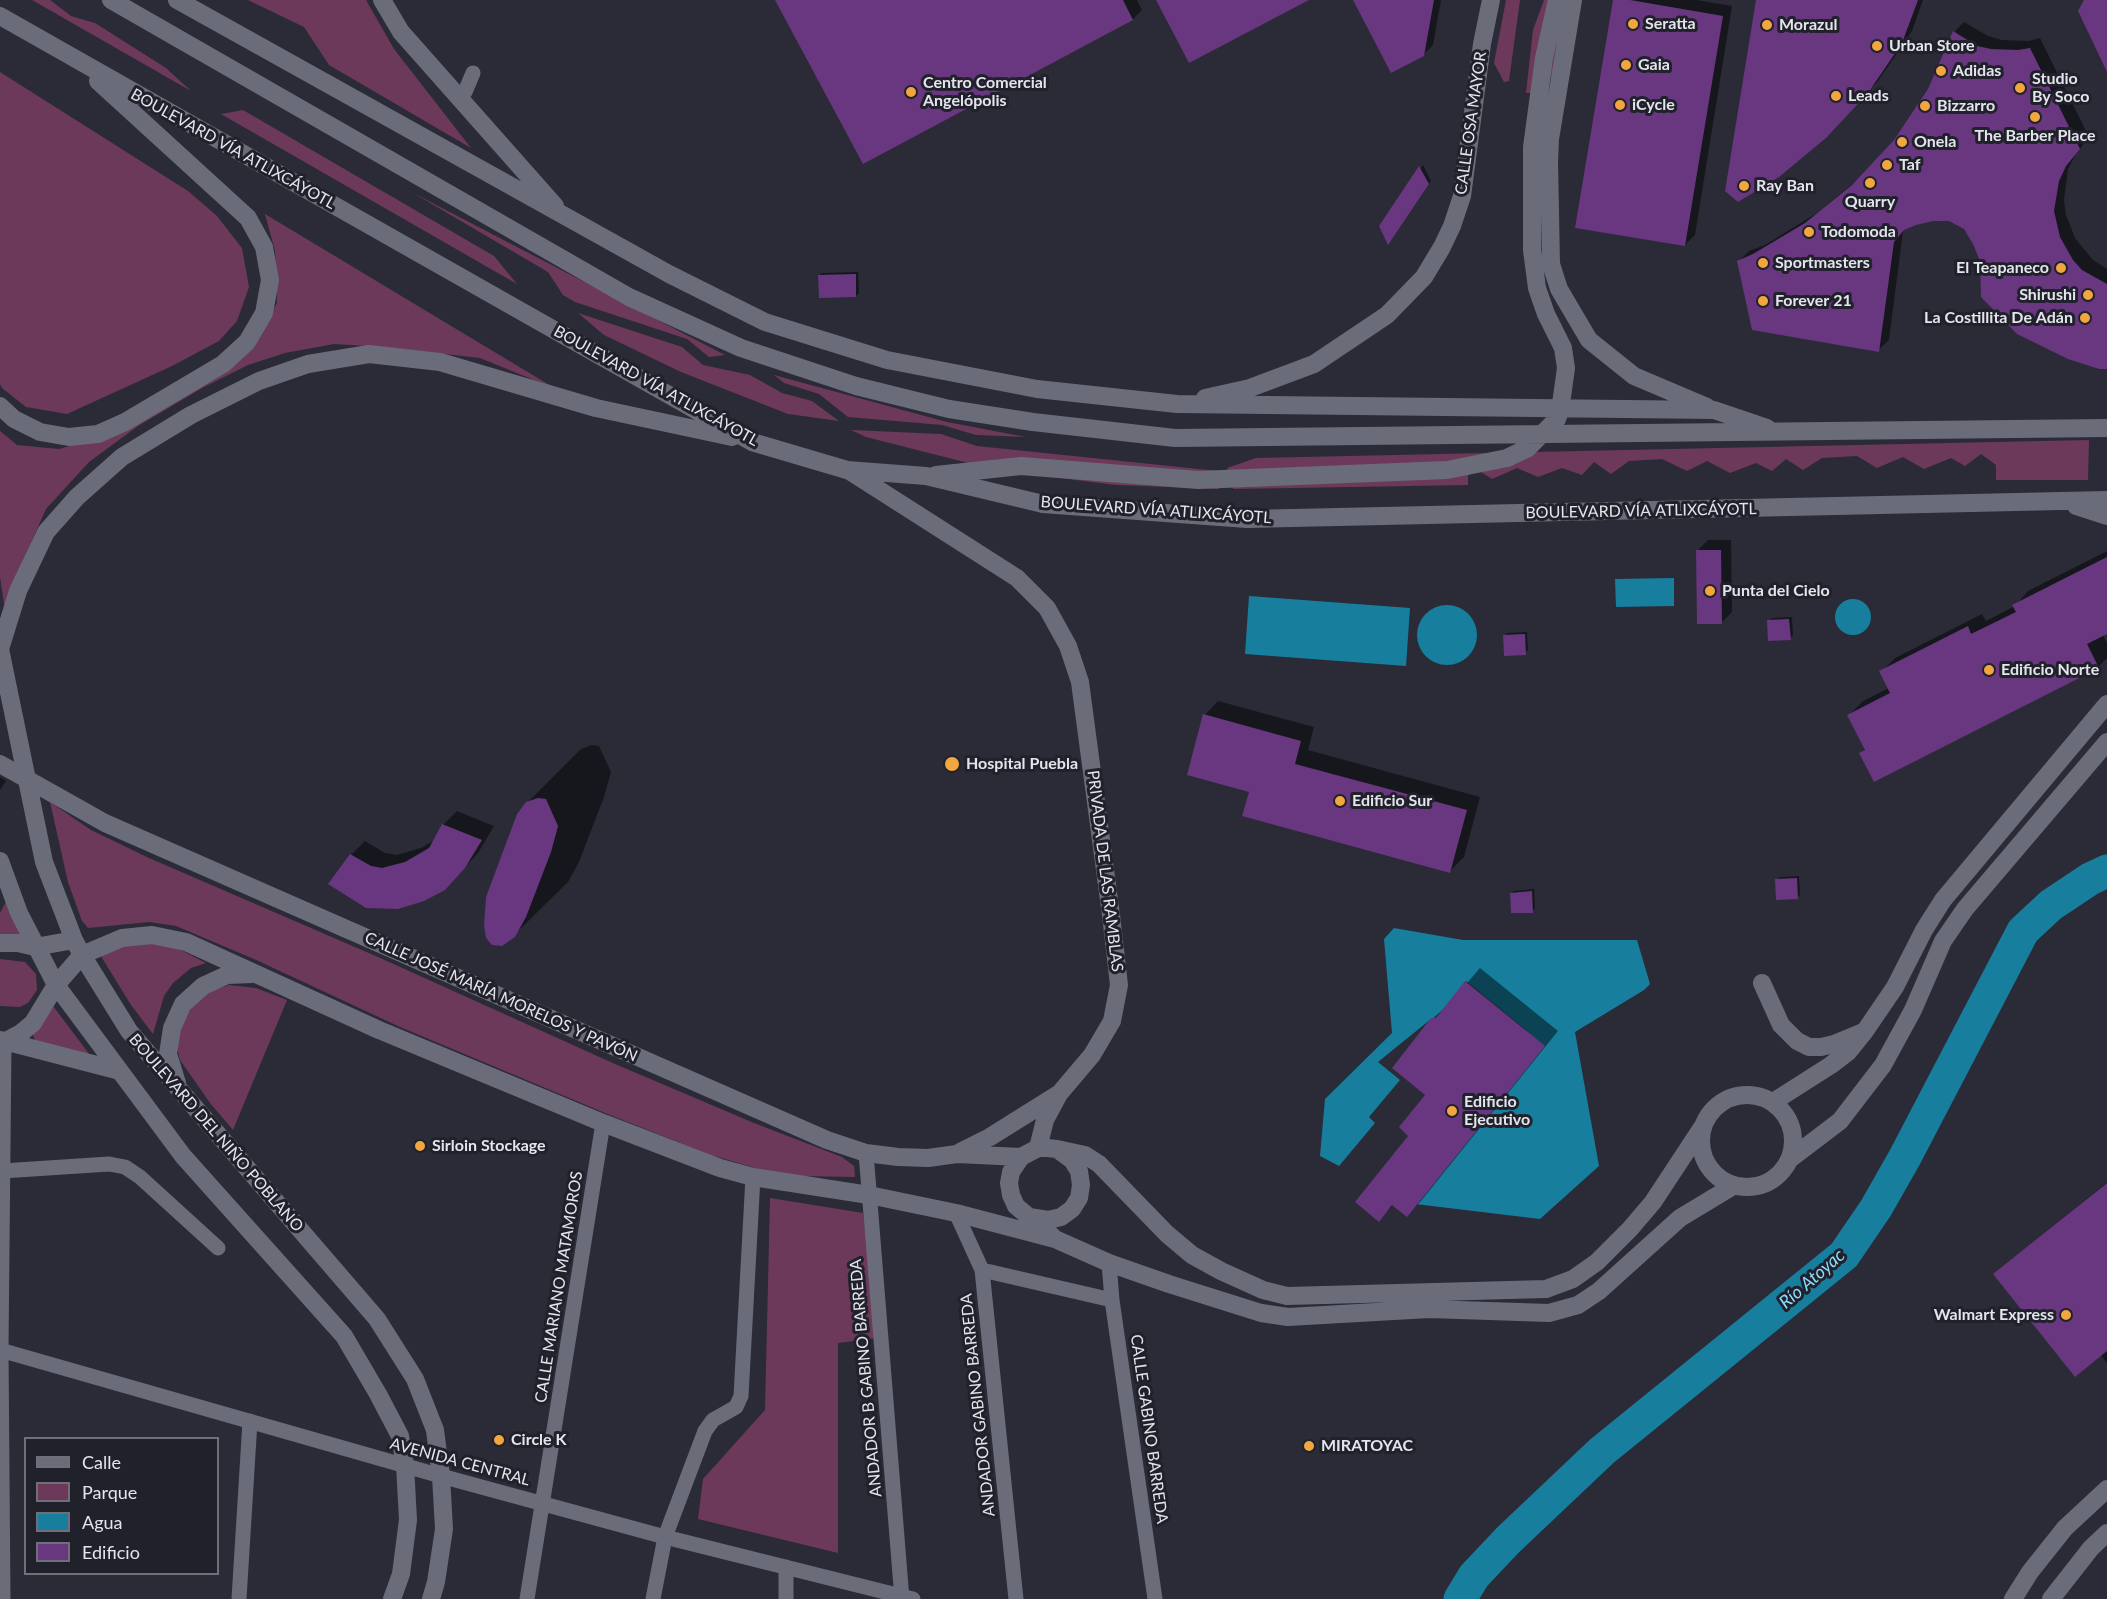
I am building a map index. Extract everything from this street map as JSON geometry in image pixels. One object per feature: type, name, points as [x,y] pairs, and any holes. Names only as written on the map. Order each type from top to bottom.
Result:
[{"type":"main road","points":[[111,0],[629,297],[741,348],[866,388],[949,409],[1033,422],[1175,438],[2107,428]]},
{"type":"main road","points":[[177,0],[669,274],[765,322],[887,360],[1037,389],[1177,404],[1714,410]]},
{"type":"main road","points":[[382,0],[401,32],[567,218]]},
{"type":"main road","name":"CALLE OSA MAYOR","points":[[1177,404],[1250,388],[1314,363],[1387,315],[1424,277],[1452,226],[1462,196],[1482,44],[1491,0]]},
{"type":"main road","points":[[926,476],[1021,466],[1198,480],[1447,470],[1508,459],[1528,448],[1557,419],[1566,368],[1563,348],[1546,314],[1537,288],[1532,250],[1532,147],[1544,58],[1557,0]]},
{"type":"main road","points":[[1573,0],[1550,139],[1551,264],[1559,289],[1589,340],[1634,376],[1714,410],[1779,432]]},
{"type":"main road","name":"BOULEVARD VÍA ATLIXCÁYOTL","points":[[0,16],[752,442],[847,470],[926,476],[1043,504],[1247,519],[2107,500]]},
{"type":"main road","points":[[0,406],[14,419],[40,432],[69,437],[98,434],[125,422],[223,364],[247,342],[264,313],[270,280],[264,247],[248,218],[72,58]]},
{"type":"main road","points":[[0,649],[18,591],[46,532],[77,497],[122,457],[190,416],[259,381],[308,364],[369,354],[440,362],[596,408],[752,442]]},
{"type":"main road","name":"PRIVADA DE LAS RAMBLAS","points":[[847,470],[1017,578],[1047,608],[1068,646],[1080,681],[1112,915],[1119,985],[1112,1021],[1092,1055],[1059,1094],[1045,1120],[1038,1148]]},
{"type":"main road","points":[[2063,502],[2107,516]]},
{"type":"main road","name":"BOULEVARD DEL NIÑO POBLANO","points":[[0,649],[44,862],[78,948],[129,1031],[377,1319],[415,1379],[435,1430],[441,1476],[444,1528],[436,1582],[431,1599]]},
{"type":"main road","points":[[1773,1102],[1848,1052],[1895,987],[1924,930],[1943,900],[2107,705]]},
{"type":"main road","points":[[1790,1159],[1840,1121],[1883,1065],[1913,1010],[1943,941],[1965,909],[2107,742]]},
{"type":"main road","name":"CALLE JOSÉ MARÍA MORELOS Y PAVÓN","points":[[0,764],[105,824],[827,1140],[866,1153],[928,1158],[957,1154],[1021,1157]]},
{"type":"main road","name":"BOULEVARD DEL NIÑO POBLANO","points":[[1,874],[35,947],[56,985],[183,1156],[344,1336],[400,1436],[405,1465],[408,1520],[401,1574],[392,1599]]},
{"type":"main road","points":[[0,943],[78,948],[122,938],[152,935],[186,942],[379,1030],[603,1123],[720,1168],[753,1177],[869,1195],[1005,1225],[1055,1239],[1109,1263],[1169,1284],[1261,1313],[1288,1317],[1429,1309],[1549,1313],[1578,1305],[1599,1291],[1680,1218],[1733,1186]]},
{"type":"main road","points":[[1,1041],[33,1023],[78,948]]},
{"type":"main road","points":[[189,1102],[175,1080],[168,1054],[171,1028],[183,1004],[203,986],[227,975],[254,974]]},
{"type":"main road","points":[[1762,983],[1781,1025],[1797,1041],[1809,1047],[1833,1044],[1865,1031]]},
{"type":"main road","points":[[1,1041],[120,1071]]},
{"type":"main road","points":[[957,1154],[990,1137],[1059,1094]]},
{"type":"main road","points":[[1055,1239],[1016,1206],[1011,1195],[1009,1184],[1011,1172],[1021,1157],[1038,1148],[1057,1149],[1085,1155],[1099,1164],[1167,1234],[1192,1255],[1263,1290],[1287,1296],[1546,1288],[1573,1279],[1597,1262],[1630,1229],[1653,1202],[1710,1113],[1720,1102],[1734,1096],[1749,1094],[1773,1102],[1787,1118],[1794,1138],[1790,1159],[1783,1171],[1773,1180],[1754,1187],[1733,1186],[1720,1179],[1706,1162],[1701,1140],[1703,1126]]},
{"type":"main road","points":[[1005,1225],[1032,1218],[1048,1220],[1061,1217],[1072,1209],[1079,1198],[1081,1185],[1079,1171],[1072,1160],[1057,1149]]},
{"type":"main road","points":[[2013,1599],[2030,1572],[2065,1528],[2107,1489]]},
{"type":"main road","points":[[2050,1599],[2091,1548],[2107,1533]]},
{"type":"street","points":[[465,92],[473,73]]},
{"type":"street","points":[[1,1041],[3,1599]]},
{"type":"street","name":"CALLE MARIANO MATAMOROS","points":[[527,1599],[603,1123]]},
{"type":"street","name":"ANDADOR B GABINO BARREDA","points":[[866,1153],[905,1598]]},
{"type":"street","points":[[2,1171],[109,1164],[125,1167],[140,1177],[218,1248]]},
{"type":"street","points":[[653,1599],[665,1537],[705,1431],[713,1420],[736,1407],[739,1402],[753,1177]]},
{"type":"street","name":"ANDADOR GABINO BARREDA","points":[[956,1213],[982,1270],[1016,1599]]},
{"type":"street","name":"CALLE GABINO BARREDA","points":[[1109,1263],[1112,1300],[1155,1599]]},
{"type":"street","points":[[982,1270],[1112,1300]]},
{"type":"street","name":"AVENIDA CENTRAL","points":[[1,1350],[441,1476],[665,1537],[905,1598]]},
{"type":"street","points":[[239,1599],[250,1421]]},
{"type":"street","points":[[786,1567],[786,1599]]},
{"type":"green space","points":[[32,0],[50,0],[71,16],[95,23],[166,68],[191,91]]},
{"type":"green space","points":[[248,0],[366,0],[394,49],[471,148],[329,65],[304,27]]},
{"type":"green space","points":[[1506,0],[1520,0],[1509,81],[1504,82],[1494,63]]},
{"type":"green space","points":[[1544,0],[1569,0],[1554,73],[1535,93],[1526,93],[1533,30]]},
{"type":"green space","points":[[0,72],[188,191],[217,216],[242,248],[249,287],[237,321],[219,341],[172,366],[67,414],[26,407],[0,384]]},
{"type":"green space","points":[[243,110],[494,256],[517,284],[221,114]]},
{"type":"green space","points":[[413,193],[725,355],[709,357],[687,339],[575,302],[563,295],[548,272]]},
{"type":"green space","points":[[265,214],[556,389],[480,358],[384,347],[334,344],[285,353],[248,365],[204,387],[138,426],[89,462],[46,509],[16,576],[5,611],[0,577],[0,431],[17,445],[59,449],[121,431],[253,349],[277,303],[275,251]]},
{"type":"green space","points":[[578,313],[682,347],[703,365],[750,375],[782,393],[812,401],[839,421],[788,414],[681,372],[604,335]]},
{"type":"green space","points":[[774,375],[947,422],[1026,437],[976,435],[942,425],[848,417],[819,394],[784,383]]},
{"type":"green space","points":[[851,430],[941,434],[977,446],[1218,471],[1219,489],[1116,485],[996,470],[866,437]]},
{"type":"green space","points":[[2089,440],[2088,480],[1996,480],[1996,465],[1981,454],[1965,466],[1951,458],[1924,469],[1903,457],[1877,468],[1857,456],[1822,458],[1803,470],[1786,459],[1772,471],[1756,463],[1730,473],[1707,461],[1687,471],[1662,459],[1629,461],[1611,474],[1594,462],[1582,475],[1562,468],[1538,477],[1517,468],[1492,479],[1468,464],[1468,485],[1233,489],[1227,468],[1256,458]]},
{"type":"green space","points":[[50,802],[91,830],[149,858],[378,957],[615,1064],[754,1123],[842,1157],[854,1166],[855,1177],[798,1176],[759,1169],[711,1155],[400,1027],[254,959],[176,926],[149,922],[88,928],[82,921],[68,882]]},
{"type":"green space","points":[[7,900],[23,942],[0,938],[0,913]]},
{"type":"green space","points":[[153,943],[175,947],[206,963],[191,968],[173,983],[164,996],[153,1034],[131,1005],[99,953],[112,947]]},
{"type":"green space","points":[[0,959],[25,962],[36,974],[37,990],[28,1003],[20,1007],[0,1006]]},
{"type":"green space","points":[[229,985],[256,988],[287,1000],[233,1130],[210,1103],[180,1060],[175,1039],[192,1007],[209,992]]},
{"type":"green space","points":[[53,1006],[93,1059],[35,1040],[32,1033]]},
{"type":"green space","points":[[770,1198],[863,1213],[877,1338],[838,1343],[838,1553],[698,1519],[703,1479],[765,1410]]},
{"type":"water","points":[[1674,578],[1674,606],[1616,607],[1615,579]]},
{"type":"water","points":[[1249,596],[1410,608],[1406,666],[1245,654]]},
{"type":"water","points":[[1853,599],[1866,604],[1871,617],[1866,630],[1853,635],[1840,630],[1835,617],[1840,604]]},
{"type":"water","points":[[1447,605],[1464,610],[1472,618],[1477,635],[1472,652],[1464,660],[1447,665],[1430,660],[1422,652],[1417,635],[1422,618],[1430,610]]},
{"type":"water","points":[[1394,928],[1463,940],[1637,940],[1650,984],[1644,990],[1575,1032],[1599,1166],[1540,1219],[1390,1201],[1527,1031],[1466,981],[1436,1018],[1431,1019],[1378,1062],[1400,1080],[1369,1117],[1375,1123],[1339,1166],[1320,1156],[1325,1099],[1392,1033],[1384,939]]},
{"type":"building","name":"Centro Comercial Angelópolis","points":[[775,0],[1123,0],[1133,20],[863,164]]},
{"type":"building","points":[[1156,0],[1309,0],[1189,63]]},
{"type":"building","points":[[1353,0],[1434,0],[1424,56],[1391,73]]},
{"type":"building","points":[[1613,0],[1630,0],[1723,16],[1685,246],[1575,228]]},
{"type":"building","points":[[1756,0],[1918,0],[1902,43],[1868,93],[1826,138],[1779,177],[1738,202],[1725,191]]},
{"type":"building","points":[[2084,0],[2107,0],[2107,72],[2078,11]]},
{"type":"building","points":[[1953,31],[1977,46],[1991,49],[2030,48],[2080,149],[2066,166],[2059,181],[2054,211],[2060,237],[2073,260],[2082,270],[2107,284],[2107,369],[2099,369],[2068,359],[2017,334],[1981,297],[1980,261],[1973,244],[1964,229],[1949,221],[1933,221],[1916,225],[1904,230],[1894,242],[1879,352],[1752,330],[1737,261],[1805,223],[1852,185],[1894,140],[1928,89]]},
{"type":"building","points":[[1419,166],[1429,184],[1388,245],[1379,226]]},
{"type":"building","points":[[856,274],[856,297],[819,298],[818,275]]},
{"type":"building","points":[[1696,550],[1721,550],[1722,624],[1697,624]]},
{"type":"building","name":"Edificio Norte","points":[[2107,557],[2107,634],[2087,644],[2099,668],[1874,782],[1859,753],[1865,750],[1847,715],[1890,693],[1879,671],[1968,626],[1971,634],[2016,612],[2012,605]]},
{"type":"building","points":[[1789,619],[1791,640],[1768,641],[1767,620]]},
{"type":"building","points":[[1525,634],[1526,655],[1504,656],[1503,635]]},
{"type":"building","name":"Edificio Sur","points":[[1203,714],[1301,741],[1295,764],[1467,810],[1450,873],[1242,816],[1249,792],[1187,775]]},
{"type":"building","points":[[538,798],[546,799],[558,826],[551,852],[526,917],[515,937],[502,946],[492,945],[486,938],[484,926],[486,897],[517,814],[526,802]]},
{"type":"building","points":[[442,824],[482,840],[465,868],[445,890],[424,901],[398,909],[366,908],[328,884],[350,854],[371,866],[382,868],[405,862],[429,848]]},
{"type":"building","points":[[1797,878],[1798,899],[1776,900],[1775,879]]},
{"type":"building","points":[[1532,891],[1533,913],[1511,913],[1510,893]]},
{"type":"building","name":"Edificio Ejecutivo","points":[[1465,981],[1545,1046],[1407,1217],[1392,1205],[1379,1222],[1355,1202],[1408,1136],[1399,1127],[1425,1095],[1392,1068],[1431,1018],[1436,1018]]},
{"type":"building","name":"Walmart Express","points":[[2107,1183],[2107,1351],[2075,1377],[1993,1274]]},
{"type":"waterway","name":"Río Atoyac","points":[[1460,1599],[1474,1576],[1508,1540],[1602,1451],[1844,1255],[1876,1208],[1905,1157],[2023,931],[2051,905],[2090,879],[2107,871]]},
{"type":"place","name":"Seratta","points":[[1633,24]]},
{"type":"place","name":"Morazul","points":[[1767,25]]},
{"type":"place","name":"Urban Store","points":[[1877,46]]},
{"type":"place","name":"Gaia","points":[[1626,65]]},
{"type":"place","name":"Adidas","points":[[1941,71]]},
{"type":"place","name":"Studio By Soco","points":[[2020,88]]},
{"type":"place","name":"Centro Comercial Angelópolis","points":[[911,92]]},
{"type":"place","name":"Leads","points":[[1836,96]]},
{"type":"place","name":"iCycle","points":[[1620,105]]},
{"type":"place","name":"Bizzarro","points":[[1925,106]]},
{"type":"place","name":"The Barber Place","points":[[2035,117]]},
{"type":"place","name":"Onela","points":[[1902,142]]},
{"type":"place","name":"Taf","points":[[1887,165]]},
{"type":"place","name":"Quarry","points":[[1870,183]]},
{"type":"place","name":"Ray Ban","points":[[1744,186]]},
{"type":"place","name":"Todomoda","points":[[1809,232]]},
{"type":"place","name":"Sportmasters","points":[[1763,263]]},
{"type":"place","name":"El Teapaneco","points":[[2061,268]]},
{"type":"place","name":"Shirushi","points":[[2088,295]]},
{"type":"place","name":"Forever 21","points":[[1763,301]]},
{"type":"place","name":"La Costillita De Adán","points":[[2085,318]]},
{"type":"place","name":"Punta del Cielo","points":[[1710,591]]},
{"type":"place","name":"Edificio Norte","points":[[1989,670]]},
{"type":"place","name":"Hospital Puebla","points":[[952,764]]},
{"type":"place","name":"Edificio Sur","points":[[1340,801]]},
{"type":"place","name":"Edificio Ejecutivo","points":[[1452,1111]]},
{"type":"place","name":"Sirloin Stockage","points":[[420,1146]]},
{"type":"place","name":"Walmart Express","points":[[2066,1315]]},
{"type":"place","name":"Circle K","points":[[499,1440]]},
{"type":"place","name":"MIRATOYAC","points":[[1309,1446]]}]
